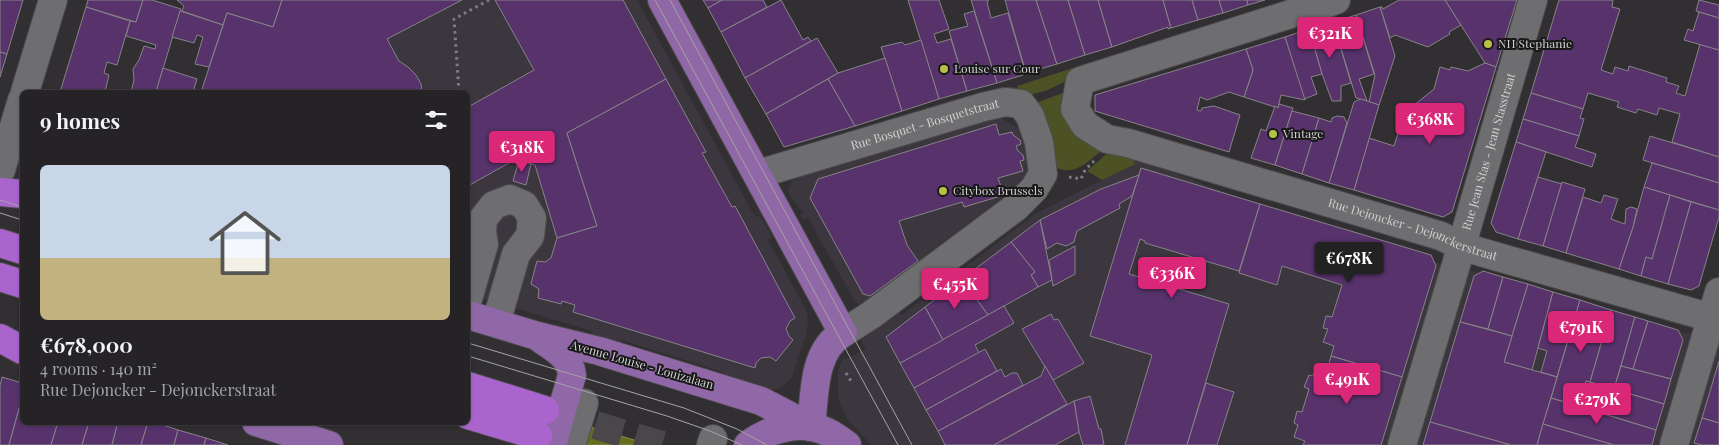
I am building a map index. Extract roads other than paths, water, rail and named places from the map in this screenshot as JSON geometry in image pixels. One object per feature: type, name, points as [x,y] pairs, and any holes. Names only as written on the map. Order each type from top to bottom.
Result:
[{"type":"highway","points":[[6,178],[20,192]]},
{"type":"highway","points":[[0,244],[20,249]]},
{"type":"highway","points":[[0,277],[20,283]]},
{"type":"highway","points":[[0,338],[20,349]]},
{"type":"highway","points":[[470,387],[545,410]]},
{"type":"highway","points":[[470,416],[545,440]]},
{"type":"main road","points":[[662,0],[843,332],[827,348],[818,364],[811,427]]},
{"type":"main road","name":"Avenue Louise - Louizalaan","points":[[470,316],[534,335],[600,351],[761,400],[811,427]]},
{"type":"main road","points":[[534,335],[563,354],[571,366],[572,375],[545,440]]},
{"type":"main road","points":[[266,425],[329,445]]},
{"type":"main road","points":[[748,445],[774,430],[792,426],[811,427],[830,433],[847,445]]},
{"type":"street","points":[[26,90],[53,0]]},
{"type":"street","name":"Rue Jean Stas - Jean Stasstraat","points":[[1402,445],[1533,0]]},
{"type":"street","name":"Rue Dejoncker - Dejonckerstraat","points":[[1322,2],[1294,13],[1080,81],[1075,109],[1084,125],[1107,138],[1441,236],[1461,246],[1715,319]]},
{"type":"street","name":"Rue Bosquet - Bosquetstraat","points":[[758,174],[954,115],[1005,102],[1021,104],[1030,116],[1039,142],[1043,174],[1034,189],[1016,207],[871,316],[843,332]]},
{"type":"street","points":[[6,178],[20,110]]},
{"type":"street","points":[[470,292],[484,244],[482,232],[483,219],[494,205],[510,199],[524,205],[532,218],[530,236],[516,254],[496,323]]},
{"type":"street","points":[[1674,445],[1715,319],[1719,292]]},
{"type":"street","points":[[0,346],[20,350]]},
{"type":"street","points":[[571,445],[586,401]]},
{"type":"tunnel","points":[[555,413],[662,445]]},
{"type":"tram line","points":[[655,0],[898,445]]},
{"type":"tram line","points":[[670,0],[912,445]]},
{"type":"tram line","points":[[0,200],[20,206]]},
{"type":"tram line","points":[[0,213],[20,219]]},
{"type":"tram line","points":[[470,344],[684,408],[737,429],[767,445]]},
{"type":"tram line","points":[[470,357],[667,416],[710,431],[742,445]]},
{"type":"place","name":"NH Stephanie","points":[[1488,44]]},
{"type":"place","name":"Louise sur Cour","points":[[944,69]]},
{"type":"place","name":"Vintage","points":[[1273,134]]},
{"type":"place","name":"Citybox Brussels","points":[[943,191]]}]
